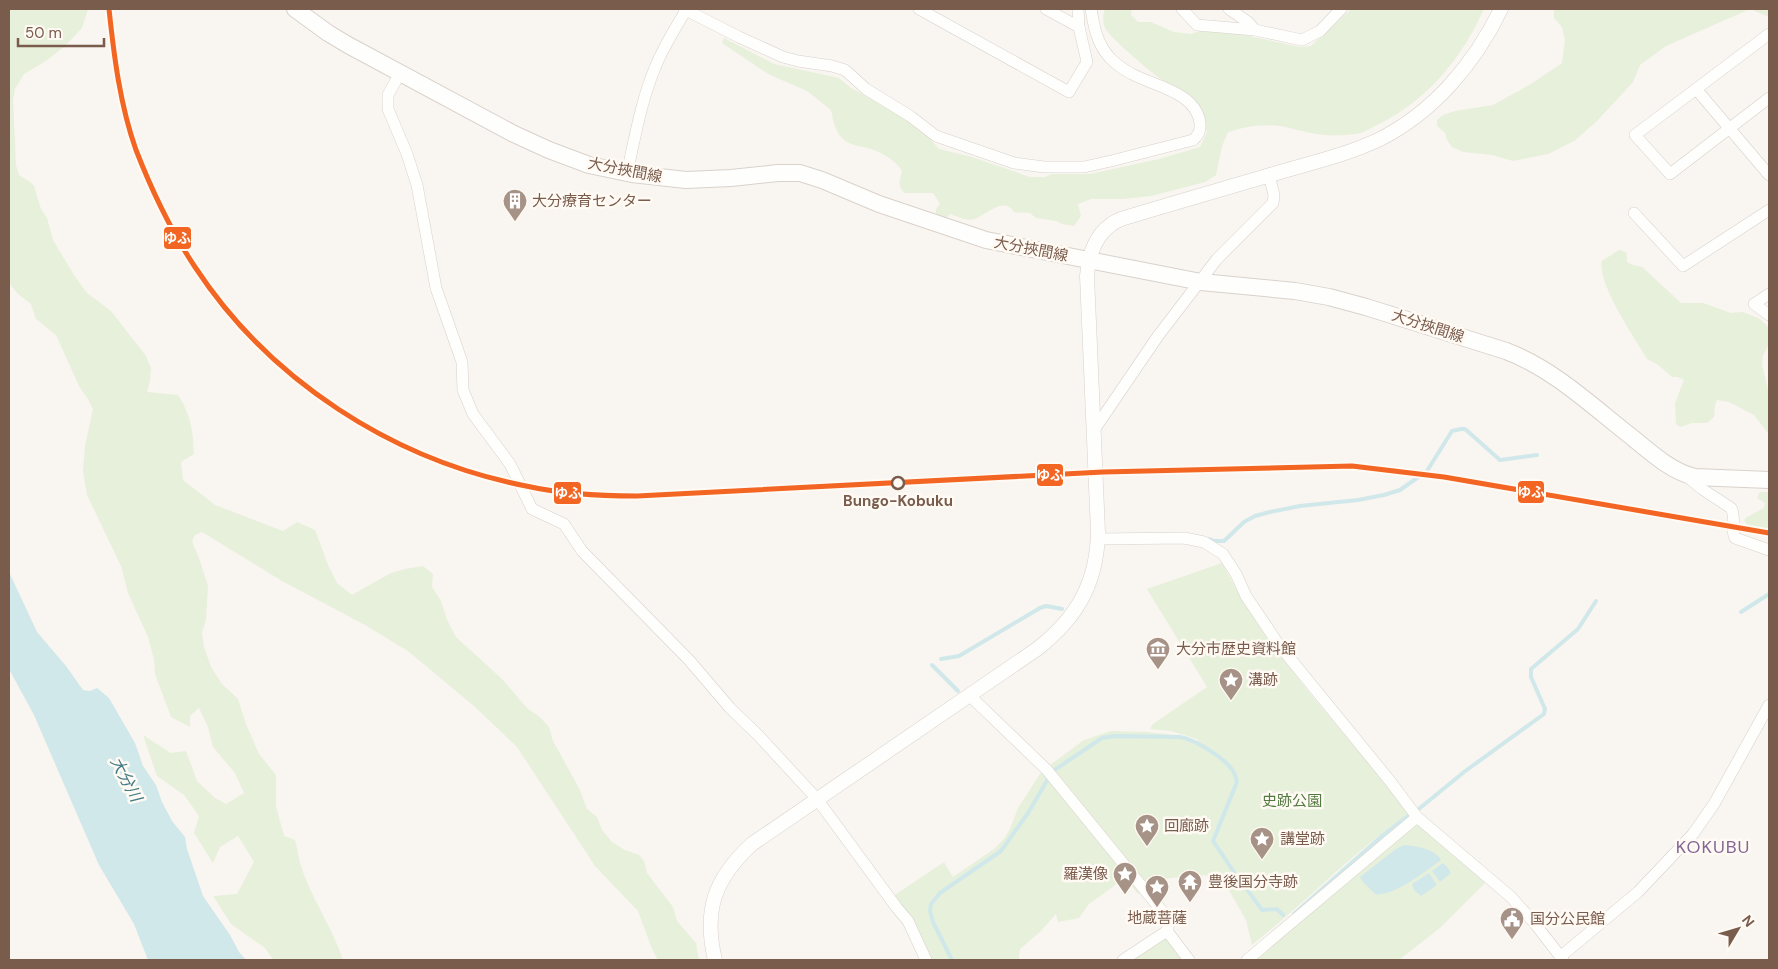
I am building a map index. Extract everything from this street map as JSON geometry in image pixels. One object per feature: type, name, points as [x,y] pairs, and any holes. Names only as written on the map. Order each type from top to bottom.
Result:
[{"type":"main road","name":"大分挾間線","points":[[295,9],[328,33],[400,74],[536,145],[590,165],[627,173],[686,180],[800,173],[812,176],[879,204],[986,240],[1201,282],[1295,290],[1329,297],[1516,354],[1555,377],[1671,467],[1690,476],[1769,480]]},
{"type":"street","points":[[627,173],[651,78],[666,44],[685,9],[783,57],[845,70],[866,89],[910,116],[936,136],[1014,163],[1044,167],[1084,166],[1111,162],[1194,140],[1199,133],[1200,127],[1198,112],[1195,108],[1175,93],[1132,74],[1111,58],[1098,39],[1091,9]]},
{"type":"street","points":[[919,9],[941,14],[1069,92],[1087,62],[1078,27],[1078,9]]},
{"type":"street","points":[[1046,9],[1078,27]]},
{"type":"street","points":[[1182,9],[1197,25],[1255,30],[1302,40],[1320,31],[1341,9]]},
{"type":"street","points":[[1229,9],[1248,22],[1255,30]]},
{"type":"street","points":[[715,960],[710,941],[710,920],[714,895],[722,878],[752,844],[1037,649],[1070,618],[1084,594],[1094,568],[1098,538],[1087,276],[1089,260],[1099,236],[1114,222],[1366,144],[1391,133],[1432,102],[1457,77],[1482,43],[1500,9]]},
{"type":"street","points":[[1769,34],[1635,135],[1670,174],[1769,98]]},
{"type":"street","points":[[400,74],[388,95],[388,109],[407,154],[417,185],[436,288],[462,362],[465,400],[473,414],[510,464],[532,509],[564,524],[582,550],[684,654],[730,708],[758,735],[817,799],[908,921],[926,960]]},
{"type":"street","points":[[1696,89],[1769,175]]},
{"type":"street","points":[[1094,430],[1153,342],[1217,259],[1265,212],[1274,200],[1269,175]]},
{"type":"street","points":[[1634,213],[1683,266],[1769,210]]},
{"type":"street","points":[[1769,294],[1754,304],[1769,315]]},
{"type":"street","points":[[1690,476],[1690,479],[1698,486],[1731,508],[1734,513],[1732,532],[1735,538],[1769,550]]},
{"type":"street","points":[[1098,538],[1184,538],[1204,542],[1217,549],[1228,561],[1246,596],[1279,645],[1417,817],[1511,897],[1562,958],[1638,892],[1693,834],[1714,804],[1769,705]]},
{"type":"street","points":[[969,695],[1039,762],[1166,916],[1169,924],[1167,931],[1123,960]]},
{"type":"street","points":[[1247,960],[1417,817]]},
{"type":"street","points":[[1167,931],[1189,960]]},
{"type":"green space","points":[[9,9],[88,9],[82,28],[65,46],[46,61],[24,74],[15,89],[13,100],[16,165],[19,175],[34,186],[41,209],[47,218],[53,240],[74,275],[87,293],[111,311],[146,356],[151,368],[147,392],[178,395],[186,409],[193,438],[194,454],[181,462],[183,480],[215,505],[283,531],[297,522],[315,530],[337,583],[352,595],[391,573],[405,569],[423,566],[433,574],[432,587],[441,601],[447,620],[456,637],[502,679],[528,709],[540,717],[549,727],[553,741],[579,788],[587,809],[597,817],[602,830],[612,842],[625,850],[639,855],[644,861],[647,873],[673,907],[677,921],[696,943],[699,960],[658,960],[638,911],[595,866],[517,747],[474,706],[408,651],[365,625],[282,581],[202,532],[195,535],[192,541],[208,586],[206,619],[202,633],[204,647],[211,667],[222,684],[238,699],[259,754],[276,775],[276,806],[284,836],[295,840],[304,876],[343,960],[273,960],[265,948],[231,924],[213,896],[237,894],[254,862],[238,836],[220,847],[213,863],[194,833],[199,816],[184,795],[157,776],[143,735],[171,753],[186,751],[197,781],[215,798],[226,804],[244,793],[235,773],[213,747],[208,727],[199,708],[190,716],[190,727],[171,717],[155,674],[154,659],[148,637],[128,593],[121,566],[87,495],[83,471],[85,446],[93,409],[80,388],[56,335],[36,319],[31,304],[18,294],[9,283]]},
{"type":"green space","points":[[1105,9],[1132,9],[1131,15],[1138,22],[1151,22],[1174,32],[1191,34],[1204,30],[1231,32],[1300,47],[1311,46],[1351,9],[1484,9],[1465,44],[1441,76],[1412,104],[1377,125],[1359,133],[1341,135],[1315,134],[1270,125],[1228,132],[1222,146],[1216,175],[1205,182],[1151,196],[1123,199],[1091,199],[1078,204],[1081,216],[1074,226],[1036,218],[1030,213],[1014,212],[1009,207],[1004,206],[998,206],[970,220],[950,214],[945,219],[936,215],[936,209],[940,204],[933,193],[904,193],[900,185],[902,171],[899,167],[880,153],[845,141],[836,128],[831,110],[807,91],[768,74],[722,43],[724,38],[774,64],[839,78],[851,88],[892,110],[922,130],[939,149],[972,157],[1030,177],[1045,177],[1052,174],[1090,174],[1159,159],[1200,147],[1207,132],[1201,111],[1195,100],[1159,78],[1115,40],[1104,25]]},
{"type":"green space","points":[[1554,9],[1750,9],[1666,46],[1640,65],[1633,82],[1597,121],[1574,141],[1548,154],[1513,161],[1492,155],[1463,152],[1452,147],[1445,133],[1437,126],[1437,120],[1443,115],[1455,111],[1493,105],[1531,84],[1562,63],[1565,40],[1562,27],[1554,18]]},
{"type":"green space","points":[[1750,9],[1769,9],[1769,17]]},
{"type":"green space","points":[[1619,250],[1626,252],[1627,262],[1642,267],[1681,303],[1703,303],[1731,313],[1743,312],[1760,319],[1768,327],[1769,340],[1763,355],[1762,365],[1769,394],[1769,434],[1754,415],[1729,402],[1717,400],[1714,417],[1707,423],[1692,423],[1680,427],[1676,424],[1675,403],[1684,380],[1672,377],[1657,364],[1647,359],[1618,311],[1605,283],[1602,261]]},
{"type":"green space","points":[[1760,492],[1769,492],[1769,529],[1748,526],[1744,520],[1764,508],[1765,503],[1757,498]]},
{"type":"green space","name":"史跡公園","points":[[1222,563],[1249,611],[1276,650],[1408,814],[1367,845],[1252,945],[1246,920],[1223,880],[1204,875],[1169,878],[1138,894],[1125,878],[1089,904],[1079,918],[1058,922],[1056,914],[1040,932],[1020,949],[1019,958],[1021,960],[928,960],[892,897],[944,862],[953,877],[994,849],[1004,839],[1018,808],[1042,771],[1084,740],[1111,731],[1174,735],[1199,742],[1197,739],[1171,731],[1150,729],[1153,724],[1207,687],[1147,589]]},
{"type":"green space","points":[[1416,821],[1486,882],[1441,927],[1399,960],[1253,960]]},
{"type":"green space","points":[[1167,937],[1184,960],[1130,960]]},
{"type":"water","name":"大分川","points":[[9,572],[37,632],[66,666],[83,690],[90,691],[97,688],[109,698],[135,743],[143,766],[156,785],[172,821],[185,837],[187,849],[203,896],[246,960],[148,960],[134,924],[99,865],[34,715],[9,669]]},
{"type":"water","points":[[1404,845],[1420,847],[1435,853],[1441,860],[1400,888],[1391,892],[1375,894],[1360,877]]},
{"type":"water","points":[[1443,863],[1451,873],[1440,882],[1432,871]]},
{"type":"water","points":[[1429,873],[1437,885],[1421,896],[1414,890],[1412,884]]},
{"type":"waterway","points":[[1209,539],[1224,541],[1244,522],[1255,516],[1270,512],[1300,506],[1358,500],[1400,490],[1427,471],[1452,431],[1465,429],[1500,460],[1537,455]]},
{"type":"waterway","points":[[1741,612],[1769,594]]},
{"type":"waterway","points":[[1420,808],[1464,772],[1544,714],[1545,709],[1531,677],[1531,669],[1578,629],[1596,601]]},
{"type":"waterway","points":[[941,659],[959,656],[1040,608],[1046,606],[1062,609]]},
{"type":"waterway","points":[[932,665],[958,691]]},
{"type":"waterway","points":[[1053,771],[1102,738],[1116,736],[1180,737],[1201,745],[1229,766],[1234,772],[1237,782],[1213,841],[1234,872]]},
{"type":"waterway","points":[[952,960],[933,922],[930,911],[931,904],[940,893],[1001,851],[1028,813],[1048,779],[1046,776]]},
{"type":"waterway","points":[[1294,914],[1383,835],[1408,816]]},
{"type":"waterway","points":[[1241,881],[1262,910],[1277,909],[1283,915]]},
{"type":"transit line","name":"ゆふ","points":[[109,9],[122,98],[136,150],[155,196],[170,225],[195,267],[225,308],[260,346],[298,380],[339,410],[383,435],[429,457],[477,474],[526,486],[567,493],[637,496],[1103,472],[1352,466],[1444,477],[1769,533]]},
{"type":"place","name":"大分療育センター","points":[[515,222]]},
{"type":"place","name":"Bungo-Kobuku","points":[[898,483]]},
{"type":"place","name":"大分市歴史資料館","points":[[1158,670]]},
{"type":"place","name":"溝跡","points":[[1231,701]]},
{"type":"place","name":"回廊跡","points":[[1147,847]]},
{"type":"place","name":"講堂跡","points":[[1262,860]]},
{"type":"place","name":"羅漢像","points":[[1125,895]]},
{"type":"place","name":"豊後国分寺跡","points":[[1190,903]]},
{"type":"place","name":"地蔵菩薩","points":[[1157,908]]},
{"type":"place","name":"国分公民館","points":[[1512,940]]},
{"type":"district","name":"KOKUBU","points":[[1713,847]]}]
